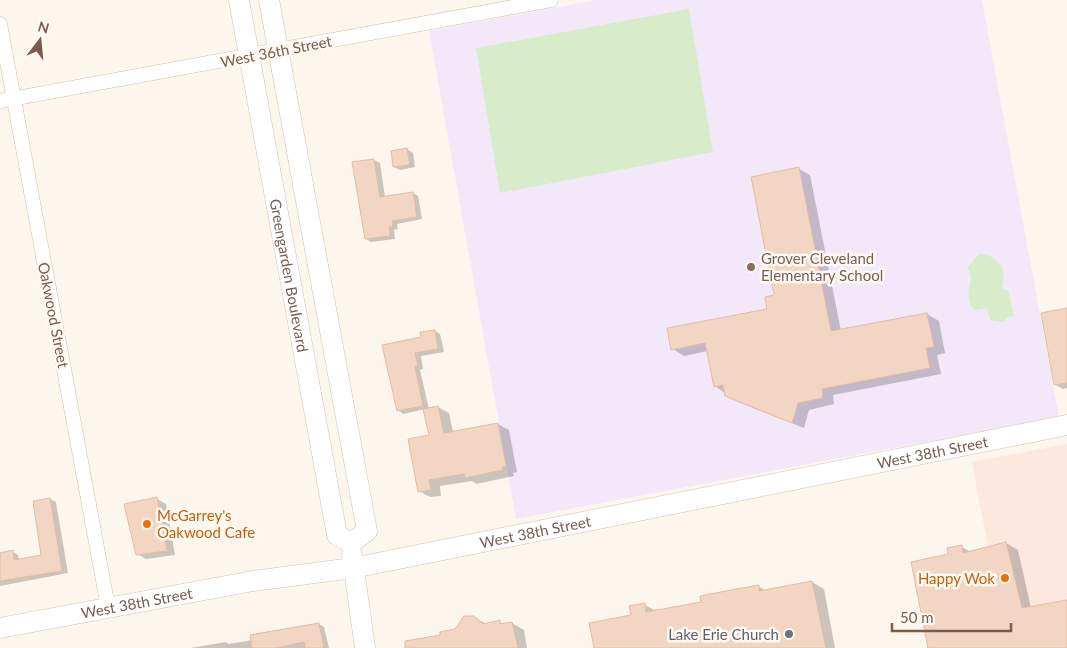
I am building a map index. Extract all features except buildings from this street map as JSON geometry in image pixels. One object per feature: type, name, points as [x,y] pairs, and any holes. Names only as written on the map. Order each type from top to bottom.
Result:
[{"type":"street","name":"Greengarden Boulevard","points":[[239,0],[337,535],[351,543],[367,531],[269,0]]},
{"type":"street","name":"West 36th Street","points":[[7,100],[546,0]]},
{"type":"street","name":"Oakwood Street","points":[[0,24],[7,100],[108,607]]},
{"type":"street","name":"West 38th Street","points":[[0,628],[253,581],[353,568],[1067,425]]},
{"type":"street","points":[[351,543],[365,648]]},
{"type":"shaded area","name":"Grover Cleveland Elementary School","points":[[596,0],[982,0],[1059,417],[516,519],[429,31]]},
{"type":"shaded area","points":[[1067,444],[1067,648],[1007,648],[972,462]]},
{"type":"green space","points":[[689,9],[713,152],[500,193],[476,48]]},
{"type":"green space","points":[[979,254],[996,260],[1004,274],[1002,287],[1004,290],[1008,290],[1014,316],[1008,317],[1003,322],[990,320],[987,308],[975,310],[970,304],[971,277],[967,268]]},
{"type":"place","name":"Grover Cleveland Elementary School","points":[[751,267]]},
{"type":"place","name":"McGarrey's Oakwood Cafe","points":[[147,524]]},
{"type":"place","name":"Happy Wok","points":[[1005,578]]},
{"type":"place","name":"Lake Erie Church","points":[[789,634]]}]
